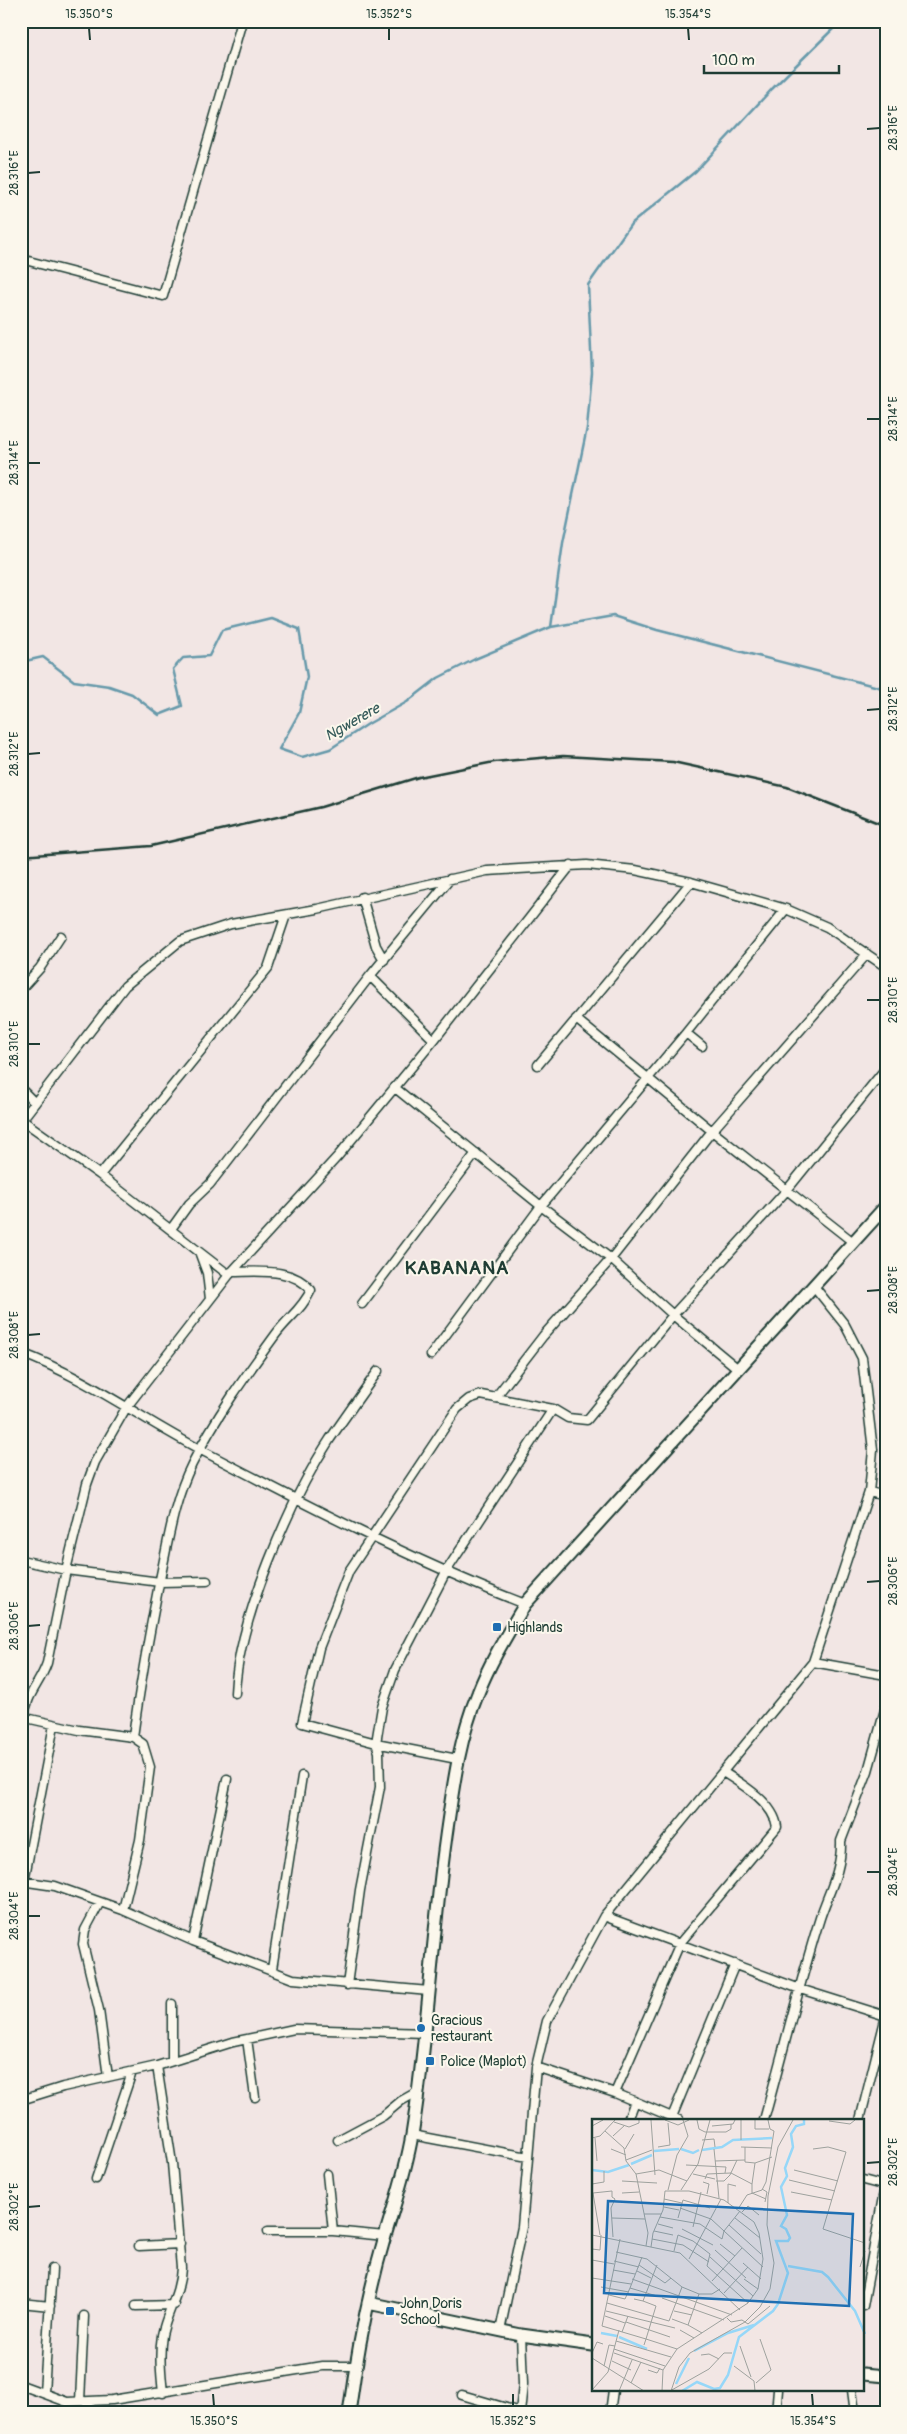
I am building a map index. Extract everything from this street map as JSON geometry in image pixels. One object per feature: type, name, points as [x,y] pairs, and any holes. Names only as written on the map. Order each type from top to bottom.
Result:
[{"type":"street","points":[[21,259],[163,296],[242,21]]},
{"type":"street","points":[[123,1910],[140,1840],[150,1767],[143,1744],[133,1737],[54,1725],[23,1717],[28,1698],[43,1676],[47,1663],[66,1570],[95,1462],[126,1408],[230,1273],[338,1156],[434,1040],[571,865]]},
{"type":"street","points":[[133,1737],[143,1667],[174,1510],[200,1450],[252,1366],[288,1318],[302,1307],[311,1290],[304,1281],[291,1275],[230,1273],[200,1254],[100,1175],[22,1121],[125,986],[162,953],[180,941],[231,924],[487,871],[571,865],[635,870],[691,882],[786,909],[826,927],[886,967]]},
{"type":"street","points":[[170,1229],[189,1204],[216,1177],[370,976],[450,879]]},
{"type":"street","points":[[538,1065],[691,882]]},
{"type":"street","points":[[362,897],[376,946],[384,960]]},
{"type":"street","points":[[431,1355],[540,1206],[686,1033],[786,909]]},
{"type":"street","points":[[100,1175],[268,968],[286,914]]},
{"type":"street","points":[[21,989],[40,968],[60,936]]},
{"type":"street","points":[[496,1398],[543,1336],[611,1259],[712,1131],[867,954]]},
{"type":"street","points":[[370,976],[434,1040]]},
{"type":"street","points":[[576,1019],[712,1131],[853,1242]]},
{"type":"street","points":[[686,1033],[702,1046]]},
{"type":"street","points":[[457,1759],[376,1743],[302,1723],[319,1648],[350,1571],[457,1409],[469,1399],[481,1395],[553,1409],[568,1418],[587,1420],[673,1315],[787,1190],[886,1068]]},
{"type":"street","points":[[394,1087],[540,1206],[611,1259],[673,1315],[737,1368]]},
{"type":"street","points":[[21,1089],[36,1103]]},
{"type":"street","points":[[362,1304],[476,1153]]},
{"type":"street","points":[[349,2413],[355,2366],[368,2303],[385,2236],[403,2182],[412,2136],[426,2034],[442,1866],[457,1759],[477,1694],[495,1655],[525,1604],[813,1284],[886,1206]]},
{"type":"street","points":[[200,1254],[207,1273],[210,1299]]},
{"type":"street","points":[[500,2331],[522,2227],[536,2067],[547,2021],[604,1916],[813,1662],[869,1492],[873,1450],[862,1358],[845,1325],[813,1284]]},
{"type":"street","points":[[21,1353],[83,1381],[200,1450],[372,1536],[525,1604]]},
{"type":"street","points":[[235,1693],[244,1640],[257,1593],[298,1498],[329,1440],[378,1371]]},
{"type":"street","points":[[348,1985],[360,1890],[380,1788],[379,1752],[376,1743],[382,1707],[395,1670],[447,1570],[553,1409]]},
{"type":"street","points":[[869,1492],[886,1496]]},
{"type":"street","points":[[21,1560],[66,1570],[160,1582],[206,1581]]},
{"type":"street","points":[[813,1662],[886,1675]]},
{"type":"street","points":[[764,2119],[821,1916],[837,1878],[842,1853],[841,1842],[868,1771],[886,1706]]},
{"type":"street","points":[[54,1725],[23,1881],[55,1886],[123,1910],[193,1941],[293,1979],[429,1991]]},
{"type":"street","points":[[615,2093],[680,1943],[777,1827],[776,1819],[771,1810],[740,1783],[723,1772]]},
{"type":"street","points":[[272,1970],[302,1776]]},
{"type":"street","points":[[193,1941],[227,1779]]},
{"type":"street","points":[[100,1902],[85,1930],[83,1944],[99,2010],[108,2077]]},
{"type":"street","points":[[604,1916],[800,1989],[886,2016],[860,2119]]},
{"type":"street","points":[[536,2067],[634,2100],[675,2119],[735,1964]]},
{"type":"street","points":[[172,2004],[172,2061]]},
{"type":"street","points":[[21,2100],[157,2066],[247,2039],[294,2029],[426,2034]]},
{"type":"street","points":[[247,2039],[255,2097]]},
{"type":"street","points":[[157,2066],[172,2163],[180,2244],[181,2282],[162,2335],[161,2367],[163,2393]]},
{"type":"street","points":[[96,2179],[132,2072]]},
{"type":"street","points":[[338,2140],[383,2116],[401,2101],[417,2092]]},
{"type":"street","points":[[628,2119],[634,2100]]},
{"type":"street","points":[[412,2136],[528,2157]]},
{"type":"street","points":[[328,2174],[333,2231]]},
{"type":"street","points":[[864,2180],[886,2186],[864,2301]]},
{"type":"street","points":[[268,2231],[333,2231],[385,2236]]},
{"type":"street","points":[[139,2246],[180,2244]]},
{"type":"street","points":[[44,2392],[52,2268]]},
{"type":"street","points":[[21,2303],[50,2306]]},
{"type":"street","points":[[368,2303],[521,2336],[592,2345]]},
{"type":"street","points":[[136,2306],[174,2305]]},
{"type":"street","points":[[80,2401],[84,2316]]},
{"type":"street","points":[[462,2395],[520,2412],[523,2384],[521,2336]]},
{"type":"street","points":[[21,2385],[44,2392],[58,2399],[80,2401],[112,2400],[322,2366],[355,2366]]},
{"type":"street","points":[[864,2374],[886,2376]]},
{"type":"street","points":[[610,2413],[613,2392]]},
{"type":"street","points":[[776,2413],[778,2392]]},
{"type":"street","points":[[852,2392],[855,2413]]},
{"type":"waterway","points":[[551,627],[563,543],[587,428],[592,372],[588,285],[631,224],[696,171],[772,89],[841,21]]},
{"type":"waterway","name":"Ngwerere","points":[[21,662],[43,657],[74,681],[109,686],[132,694],[159,715],[182,706],[173,669],[183,658],[209,656],[222,630],[271,618],[299,629],[307,677],[299,713],[279,749],[302,757],[330,749],[368,724],[407,702],[438,678],[475,659],[551,627],[613,616],[657,630],[886,689]]},
{"type":"railway","points":[[21,856],[151,846],[321,807],[419,777],[494,762],[563,756],[673,762],[787,787],[886,826]]},
{"type":"place","name":"Highlands","points":[[497,1627]]},
{"type":"place","name":"Gracious restaurant","points":[[421,2028]]},
{"type":"place","name":"Police (Maplot)","points":[[430,2061]]},
{"type":"place","name":"John Doris School","points":[[390,2311]]},
{"type":"district","name":"KABANANA","points":[[457,1267]]}]
